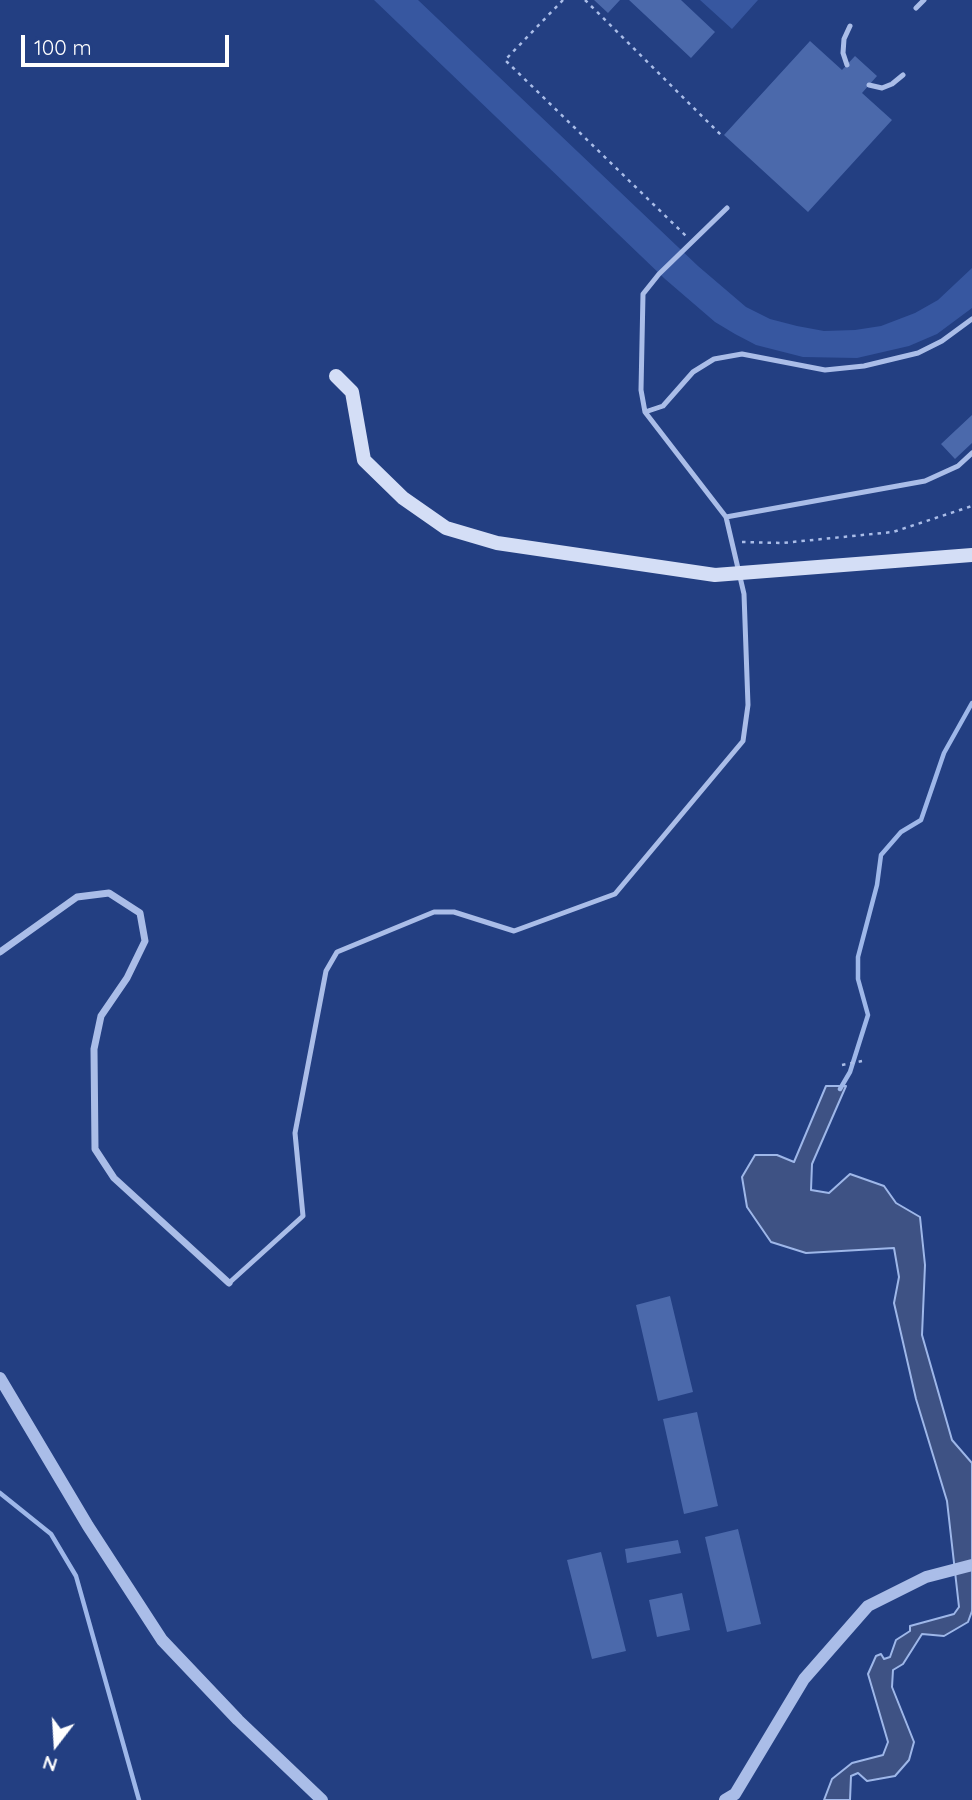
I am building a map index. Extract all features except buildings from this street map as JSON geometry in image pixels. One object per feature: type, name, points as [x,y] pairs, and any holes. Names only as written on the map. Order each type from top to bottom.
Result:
[{"type":"main road","points":[[336,376],[352,392],[364,460],[403,498],[446,528],[497,543],[715,575],[972,555]]},
{"type":"street","points":[[0,952],[77,897],[109,893],[140,913],[145,941],[127,978],[101,1016],[94,1049],[95,1149],[114,1178],[229,1283]]},
{"type":"street","points":[[0,1378],[88,1526],[162,1640],[238,1720],[321,1800]]},
{"type":"street","points":[[724,1800],[734,1794],[804,1679],[867,1606],[926,1577],[972,1565]]},
{"type":"lane","points":[[916,8],[924,0]]},
{"type":"lane","points":[[847,65],[843,53],[844,39],[850,26]]},
{"type":"lane","points":[[869,85],[882,88],[903,75]]},
{"type":"lane","points":[[229,1283],[303,1216],[295,1133],[318,1002],[326,971],[337,952],[434,912],[454,912],[514,931],[615,894],[743,741],[748,705],[744,594],[726,517],[645,412],[641,300],[659,274],[727,208]]},
{"type":"lane","points":[[645,412],[663,405],[693,372],[714,359],[741,354],[825,370],[864,366],[918,353],[942,341],[972,319]]},
{"type":"lane","points":[[726,517],[925,481],[958,466],[972,453]]},
{"type":"path","points":[[563,0],[505,60],[692,242]]},
{"type":"path","points":[[585,0],[722,136]]},
{"type":"path","points":[[731,541],[782,543],[893,532],[972,506]]},
{"type":"path","points":[[842,1065],[862,1061]]},
{"type":"shaded area","points":[[374,0],[418,0],[698,266],[746,307],[770,319],[824,331],[881,326],[915,313],[938,300],[972,268],[972,308],[937,334],[909,346],[857,358],[803,357],[756,345],[715,322],[665,279]]},
{"type":"shaded area","points":[[700,0],[758,0],[732,29]]},
{"type":"shaded area","points":[[826,1086],[846,1086],[812,1164],[811,1190],[829,1193],[850,1174],[884,1186],[896,1203],[920,1217],[925,1265],[922,1335],[952,1440],[972,1463],[972,1611],[968,1622],[944,1636],[922,1634],[903,1664],[893,1670],[892,1687],[914,1742],[909,1760],[895,1776],[867,1781],[858,1773],[851,1776],[850,1800],[824,1800],[832,1779],[852,1763],[883,1755],[888,1742],[868,1674],[876,1656],[881,1654],[884,1659],[890,1657],[896,1640],[910,1631],[910,1626],[954,1614],[959,1607],[947,1501],[916,1399],[894,1303],[899,1277],[894,1248],[806,1253],[771,1242],[747,1207],[742,1177],[755,1155],[777,1155],[794,1162]]},
{"type":"waterway","points":[[840,1089],[850,1072],[868,1015],[858,979],[858,957],[877,885],[881,855],[901,832],[921,820],[944,753],[972,703]]},
{"type":"waterway","points":[[0,1493],[51,1534],[76,1576],[139,1800]]}]
